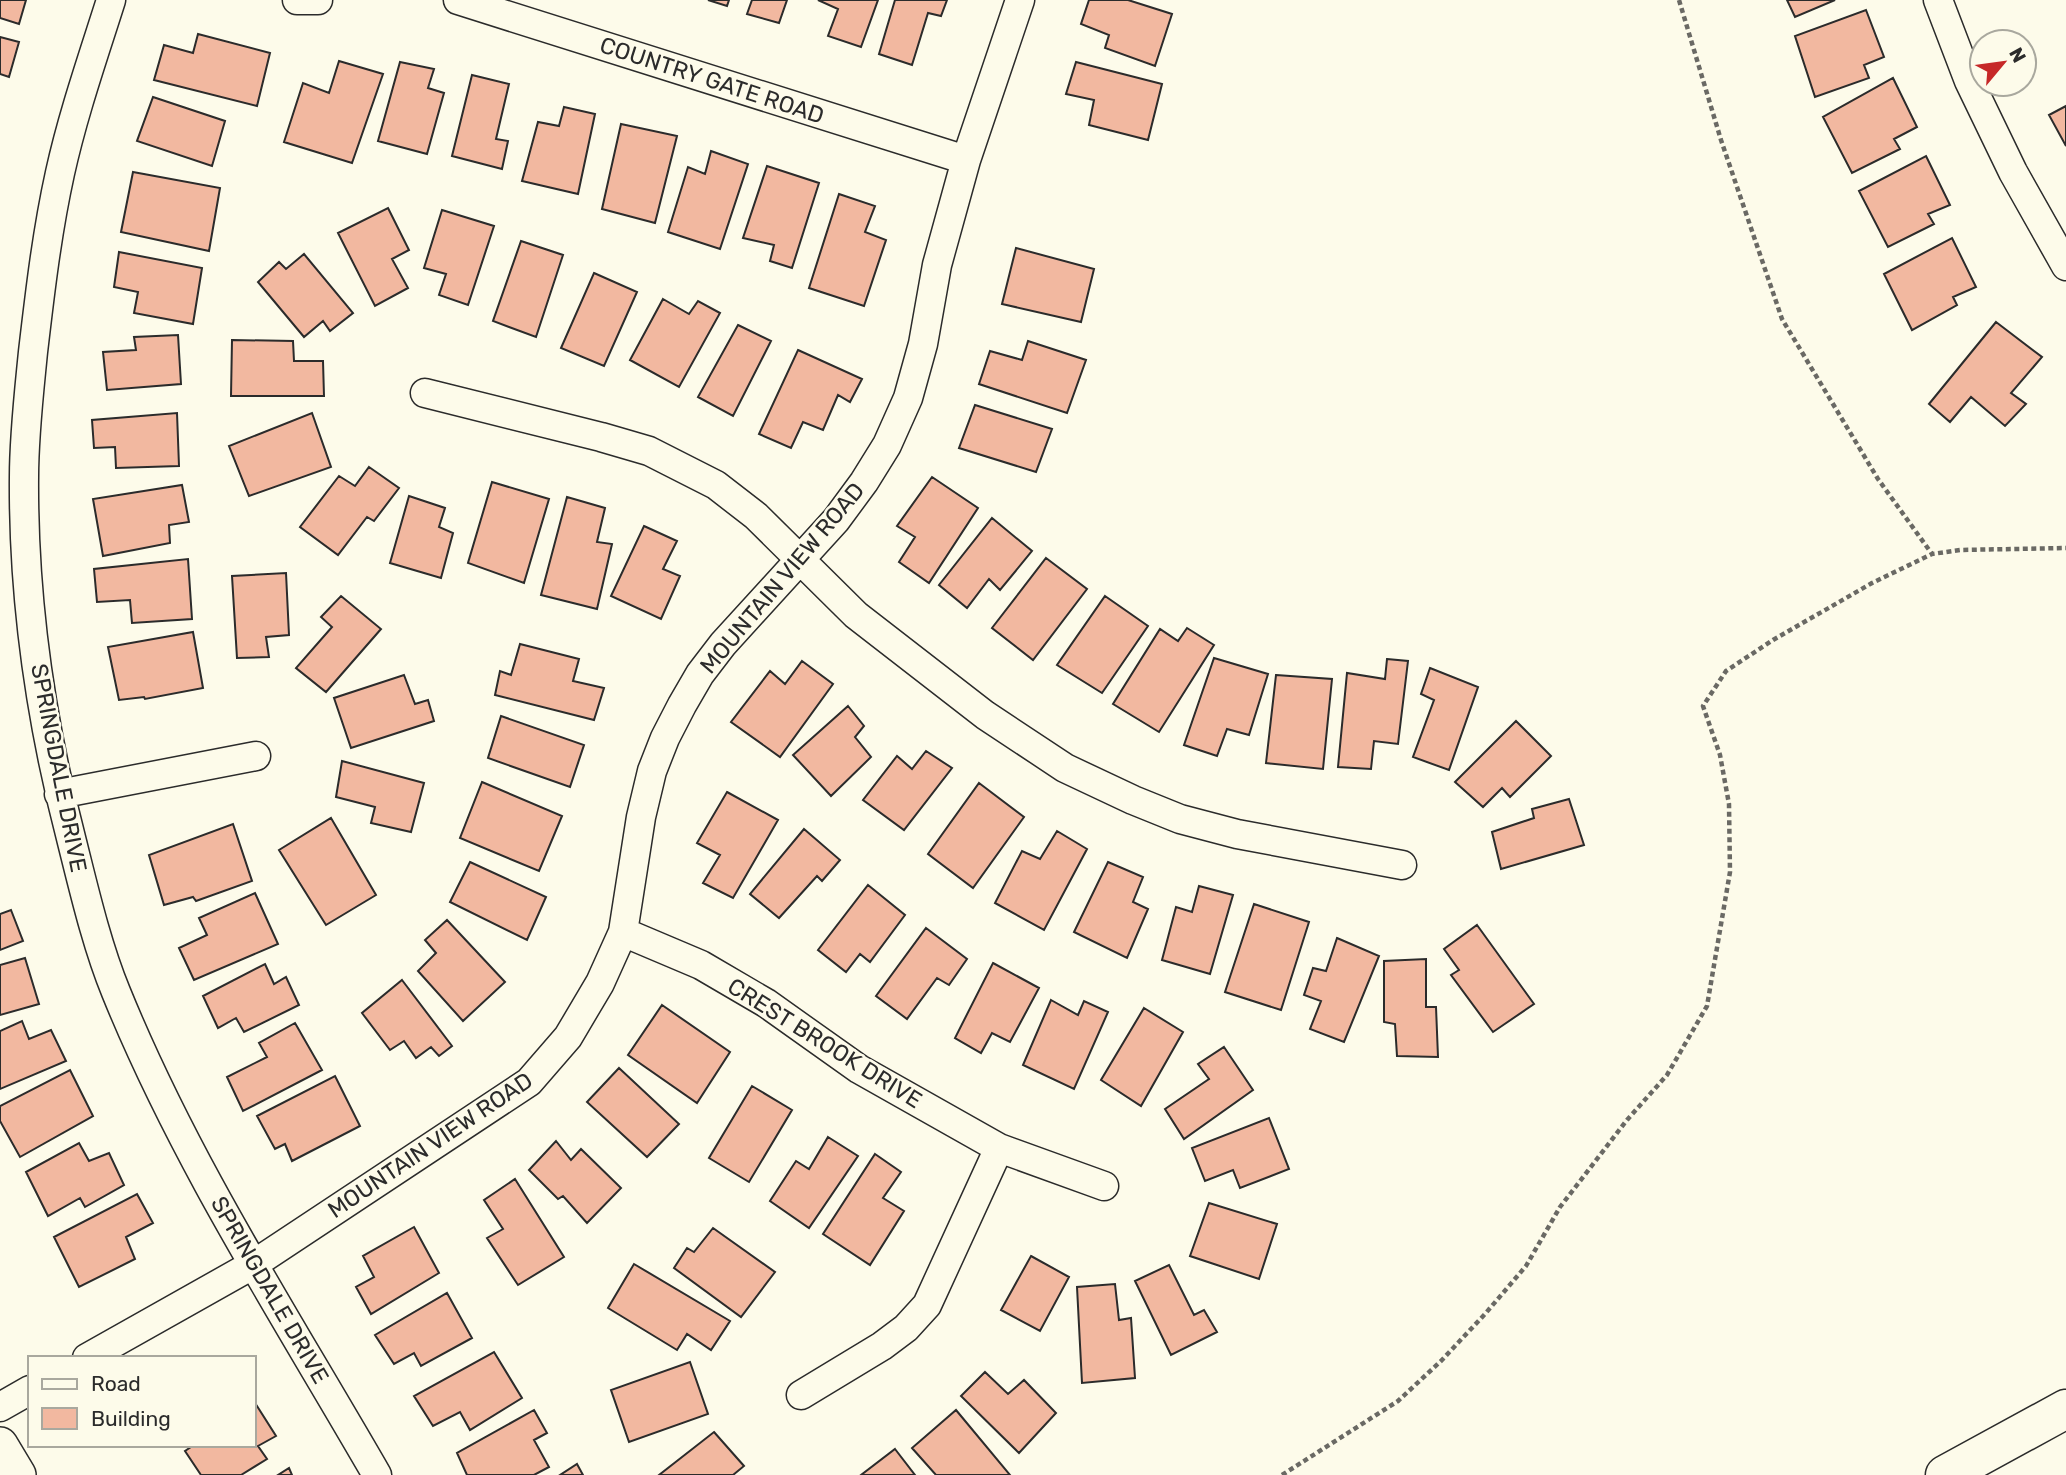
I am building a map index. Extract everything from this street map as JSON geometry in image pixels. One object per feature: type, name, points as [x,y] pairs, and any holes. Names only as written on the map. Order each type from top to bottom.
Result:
[{"type":"main road","points":[[1945,1475],[2066,1409]]},
{"type":"street","name":"SPRINGDALE DRIVE","points":[[111,0],[60,173],[41,281],[29,390],[24,477],[28,583],[40,690],[60,794],[83,885],[114,988],[156,1086],[254,1264],[377,1475]]},
{"type":"street","points":[[297,0],[318,0]]},
{"type":"street","name":"COUNTRY GATE ROAD","points":[[458,0],[525,10],[966,160]]},
{"type":"street","name":"MOUNTAIN VIEW ROAD","points":[[91,1356],[254,1264],[529,1082],[568,1037],[600,983],[623,932],[641,817],[652,771],[665,738],[707,664],[836,520],[864,482],[887,445],[908,398],[923,344],[937,265],[966,160],[1020,0]]},
{"type":"street","points":[[1938,0],[1969,81],[2013,172],[2066,266]]},
{"type":"street","points":[[425,394],[649,451],[726,493],[756,516],[856,615],[912,661],[985,715],[1065,768],[1180,819],[1237,834],[1402,865]]},
{"type":"street","points":[[60,794],[256,756]]},
{"type":"street","name":"CREST BROOK DRIVE","points":[[623,932],[701,965],[766,1003],[859,1069],[999,1148],[1104,1186]]},
{"type":"street","points":[[801,1395],[882,1346],[906,1328],[927,1305],[999,1148]]},
{"type":"street","points":[[0,1406],[28,1391]]},
{"type":"street","points":[[0,1445],[18,1475]]},
{"type":"path","points":[[1679,0],[1721,140],[1782,319],[1878,479],[1932,554]]},
{"type":"path","points":[[1282,1475],[1398,1401],[1441,1361],[1485,1314],[1526,1266],[1560,1207],[1626,1120],[1667,1075],[1707,1006],[1730,872],[1729,804],[1720,755],[1703,706],[1726,671],[1773,640],[1872,583],[1932,554],[1960,550],[2066,548]]},
{"type":"building","points":[[0,0],[26,0],[19,24],[0,18]]},
{"type":"building","points":[[708,0],[729,0],[727,6]]},
{"type":"building","points":[[752,0],[787,0],[779,23],[747,14]]},
{"type":"building","points":[[818,0],[878,0],[861,47],[828,36],[838,9]]},
{"type":"building","points":[[895,0],[947,0],[941,16],[928,13],[912,65],[879,54]]},
{"type":"building","points":[[1089,0],[1128,0],[1172,14],[1155,66],[1105,48],[1109,35],[1081,24]]},
{"type":"building","points":[[1787,0],[1835,0],[1795,17]]},
{"type":"building","points":[[1866,10],[1884,57],[1864,65],[1869,78],[1815,97],[1795,36]]},
{"type":"building","points":[[198,34],[270,53],[257,106],[154,80],[164,45],[193,53]]},
{"type":"building","points":[[0,37],[19,42],[9,77],[0,74]]},
{"type":"building","points":[[339,61],[383,74],[352,163],[284,142],[303,83],[329,93]]},
{"type":"building","points":[[400,62],[434,69],[428,88],[444,93],[427,154],[378,141]]},
{"type":"building","points":[[1076,62],[1162,84],[1148,140],[1089,125],[1094,100],[1066,94]]},
{"type":"building","points":[[472,75],[509,84],[496,139],[508,141],[502,169],[452,156]]},
{"type":"building","points":[[1893,78],[1917,127],[1894,139],[1900,149],[1852,173],[1823,117]]},
{"type":"building","points":[[153,97],[225,121],[212,166],[137,141]]},
{"type":"building","points":[[2066,106],[2066,146],[2049,115]]},
{"type":"building","points":[[564,107],[595,114],[578,194],[522,181],[538,122],[559,126]]},
{"type":"building","points":[[621,124],[677,136],[655,223],[602,209]]},
{"type":"building","points":[[711,151],[748,164],[720,249],[668,232],[688,167],[705,174]]},
{"type":"building","points":[[1926,156],[1950,205],[1928,214],[1934,224],[1888,247],[1859,191]]},
{"type":"building","points":[[767,166],[819,183],[792,268],[770,261],[774,245],[743,238]]},
{"type":"building","points":[[133,172],[220,188],[209,251],[121,232]]},
{"type":"building","points":[[839,194],[875,206],[865,232],[886,240],[864,306],[809,288]]},
{"type":"building","points":[[388,208],[409,250],[392,259],[408,288],[375,306],[338,233]]},
{"type":"building","points":[[442,210],[494,226],[468,305],[439,295],[446,274],[424,268]]},
{"type":"building","points":[[1952,238],[1976,287],[1953,297],[1957,305],[1912,330],[1884,274]]},
{"type":"building","points":[[521,241],[563,255],[536,337],[493,321]]},
{"type":"building","points":[[1016,248],[1094,269],[1081,322],[1002,304]]},
{"type":"building","points":[[119,252],[202,268],[193,324],[134,313],[138,292],[114,287]]},
{"type":"building","points":[[304,254],[353,313],[330,331],[323,321],[304,337],[258,282],[279,262],[286,269]]},
{"type":"building","points":[[594,273],[637,292],[604,366],[561,348]]},
{"type":"building","points":[[663,299],[689,314],[698,301],[720,313],[679,387],[630,360]]},
{"type":"building","points":[[1996,322],[2042,357],[2011,393],[2026,404],[2005,426],[1971,397],[1950,422],[1929,404]]},
{"type":"building","points":[[738,325],[771,341],[733,416],[698,397]]},
{"type":"building","points":[[178,335],[181,384],[107,390],[103,352],[136,350],[134,337]]},
{"type":"building","points":[[232,340],[293,341],[294,361],[323,361],[324,396],[231,396]]},
{"type":"building","points":[[1028,341],[1086,360],[1067,413],[979,384],[990,351],[1022,360]]},
{"type":"building","points":[[798,350],[862,379],[850,402],[838,395],[823,430],[803,422],[791,448],[759,434]]},
{"type":"building","points":[[975,405],[1052,429],[1036,472],[959,448]]},
{"type":"building","points":[[177,413],[179,466],[116,468],[115,447],[94,448],[92,420]]},
{"type":"building","points":[[312,413],[331,467],[249,496],[229,446]]},
{"type":"building","points":[[369,467],[399,488],[374,521],[367,517],[338,555],[300,527],[339,476],[355,486]]},
{"type":"building","points":[[932,477],[978,508],[929,583],[899,562],[915,537],[897,526]]},
{"type":"building","points":[[492,482],[549,499],[524,583],[468,563]]},
{"type":"building","points":[[182,485],[189,522],[169,525],[170,543],[103,556],[93,499]]},
{"type":"building","points":[[409,496],[445,508],[439,527],[453,533],[441,578],[390,563]]},
{"type":"building","points":[[567,497],[605,508],[597,542],[612,544],[597,609],[541,595]]},
{"type":"building","points":[[992,518],[1032,551],[1000,590],[989,579],[967,608],[939,585]]},
{"type":"building","points":[[644,526],[677,541],[663,569],[680,576],[661,619],[611,596]]},
{"type":"building","points":[[1046,558],[1087,589],[1033,660],[992,628]]},
{"type":"building","points":[[188,559],[192,619],[132,623],[130,600],[97,602],[94,569]]},
{"type":"building","points":[[286,573],[289,635],[266,637],[269,657],[237,658],[232,576]]},
{"type":"building","points":[[341,596],[381,629],[326,692],[296,668],[332,627],[321,617]]},
{"type":"building","points":[[1105,596],[1148,626],[1102,693],[1057,665]]},
{"type":"building","points":[[1187,628],[1214,645],[1159,732],[1113,704],[1160,629],[1178,641]]},
{"type":"building","points":[[193,632],[203,688],[145,699],[119,700],[108,647]]},
{"type":"building","points":[[520,644],[579,659],[573,681],[604,688],[594,720],[495,695],[500,671],[511,675]]},
{"type":"building","points":[[1214,658],[1268,674],[1249,735],[1227,729],[1217,756],[1184,745]]},
{"type":"building","points":[[1387,659],[1408,661],[1398,744],[1374,741],[1371,769],[1338,767],[1347,673],[1385,679]]},
{"type":"building","points":[[802,661],[833,684],[780,757],[731,722],[770,671],[785,684]]},
{"type":"building","points":[[1430,668],[1478,687],[1449,770],[1413,757],[1434,700],[1421,694]]},
{"type":"building","points":[[404,675],[415,704],[428,700],[434,721],[351,748],[334,698]]},
{"type":"building","points":[[1276,675],[1332,679],[1323,769],[1266,763]]},
{"type":"building","points":[[848,706],[864,726],[855,737],[871,757],[831,796],[793,755]]},
{"type":"building","points":[[501,716],[584,745],[570,787],[488,758]]},
{"type":"building","points":[[1516,721],[1551,756],[1510,797],[1502,788],[1483,807],[1455,782]]},
{"type":"building","points":[[926,751],[952,768],[904,830],[863,800],[897,756],[912,769]]},
{"type":"building","points":[[342,761],[424,783],[411,832],[371,823],[375,807],[336,797]]},
{"type":"building","points":[[482,782],[562,816],[539,871],[460,838]]},
{"type":"building","points":[[979,783],[1024,817],[973,888],[928,854]]},
{"type":"building","points":[[727,792],[778,820],[733,898],[703,883],[720,855],[697,843]]},
{"type":"building","points":[[1569,799],[1584,845],[1501,869],[1492,832],[1534,818],[1532,809]]},
{"type":"building","points":[[331,818],[376,895],[326,925],[279,850]]},
{"type":"building","points":[[233,824],[252,881],[196,901],[193,897],[164,905],[149,855]]},
{"type":"building","points":[[804,829],[840,860],[822,881],[817,876],[779,918],[750,894]]},
{"type":"building","points":[[1057,831],[1087,849],[1044,930],[995,903],[1022,851],[1040,859]]},
{"type":"building","points":[[470,862],[546,897],[527,940],[450,902]]},
{"type":"building","points":[[1108,862],[1143,877],[1133,902],[1148,909],[1127,958],[1074,932]]},
{"type":"building","points":[[868,885],[905,915],[870,962],[860,954],[846,972],[818,950]]},
{"type":"building","points":[[1199,886],[1233,895],[1210,974],[1162,960],[1176,907],[1192,912]]},
{"type":"building","points":[[255,893],[278,944],[194,980],[179,948],[207,935],[199,918]]},
{"type":"building","points":[[1254,904],[1309,922],[1281,1010],[1225,992]]},
{"type":"building","points":[[11,910],[23,941],[0,950],[0,914]]},
{"type":"building","points":[[447,920],[505,982],[463,1021],[418,971],[436,953],[425,940]]},
{"type":"building","points":[[1477,925],[1534,1004],[1493,1032],[1451,975],[1459,970],[1444,949]]},
{"type":"building","points":[[926,928],[967,959],[949,985],[937,978],[907,1019],[876,996]]},
{"type":"building","points":[[1337,938],[1379,956],[1344,1042],[1310,1029],[1321,1001],[1304,995],[1313,968],[1326,971]]},
{"type":"building","points":[[25,958],[39,1004],[0,1015],[0,965]]},
{"type":"building","points":[[1426,959],[1426,1007],[1436,1007],[1438,1057],[1397,1056],[1395,1024],[1384,1022],[1384,961]]},
{"type":"building","points":[[993,963],[1039,988],[1010,1042],[992,1033],[981,1053],[955,1038]]},
{"type":"building","points":[[265,964],[274,984],[286,977],[299,1005],[244,1032],[236,1018],[218,1028],[203,996]]},
{"type":"building","points":[[402,980],[452,1046],[439,1056],[431,1047],[416,1058],[404,1041],[390,1050],[362,1013]]},
{"type":"building","points":[[1051,1000],[1078,1015],[1084,1001],[1108,1012],[1074,1089],[1023,1065]]},
{"type":"building","points":[[662,1005],[730,1052],[697,1103],[628,1055]]},
{"type":"building","points":[[1144,1008],[1183,1032],[1141,1106],[1101,1080]]},
{"type":"building","points":[[22,1021],[29,1039],[51,1030],[66,1061],[0,1089],[0,1031]]},
{"type":"building","points":[[295,1023],[322,1070],[243,1111],[227,1077],[267,1057],[259,1043]]},
{"type":"building","points":[[1224,1047],[1253,1090],[1184,1139],[1165,1109],[1209,1079],[1198,1064]]},
{"type":"building","points":[[619,1068],[679,1124],[647,1157],[587,1102]]},
{"type":"building","points":[[70,1070],[93,1116],[20,1157],[0,1121],[0,1106]]},
{"type":"building","points":[[335,1076],[360,1126],[292,1161],[285,1144],[275,1149],[257,1116]]},
{"type":"building","points":[[752,1086],[792,1110],[749,1182],[709,1158]]},
{"type":"building","points":[[1269,1118],[1289,1169],[1240,1188],[1233,1170],[1205,1181],[1192,1148]]},
{"type":"building","points":[[828,1137],[858,1156],[809,1228],[770,1201],[796,1161],[809,1169]]},
{"type":"building","points":[[556,1141],[571,1160],[581,1149],[621,1188],[587,1223],[563,1196],[558,1199],[529,1170]]},
{"type":"building","points":[[79,1143],[89,1161],[109,1153],[124,1185],[85,1207],[80,1198],[48,1216],[26,1172]]},
{"type":"building","points":[[875,1154],[901,1172],[883,1198],[904,1211],[870,1265],[823,1234]]},
{"type":"building","points":[[515,1179],[564,1257],[518,1285],[487,1238],[503,1229],[484,1200]]},
{"type":"building","points":[[137,1194],[153,1223],[126,1237],[135,1259],[79,1287],[54,1237]]},
{"type":"building","points":[[1209,1203],[1277,1224],[1259,1279],[1190,1256]]},
{"type":"building","points":[[414,1227],[439,1273],[371,1314],[356,1287],[374,1277],[363,1256]]},
{"type":"building","points":[[713,1228],[775,1272],[741,1317],[674,1268],[687,1248],[694,1252]]},
{"type":"building","points":[[1031,1256],[1069,1277],[1040,1331],[1001,1310]]},
{"type":"building","points":[[634,1264],[730,1321],[711,1350],[687,1334],[677,1350],[608,1308]]},
{"type":"building","points":[[1169,1265],[1194,1315],[1204,1310],[1217,1332],[1171,1355],[1135,1281]]},
{"type":"building","points":[[1115,1284],[1119,1320],[1131,1318],[1135,1378],[1082,1383],[1077,1287]]},
{"type":"building","points":[[447,1293],[472,1338],[421,1366],[414,1353],[394,1364],[375,1335]]},
{"type":"building","points":[[494,1352],[522,1398],[470,1430],[460,1412],[433,1426],[414,1396]]},
{"type":"building","points":[[690,1362],[708,1414],[629,1442],[611,1390]]},
{"type":"building","points":[[985,1372],[1008,1394],[1024,1380],[1056,1413],[1019,1453],[961,1396]]},
{"type":"building","points":[[256,1407],[276,1436],[258,1446],[267,1459],[241,1475],[201,1475],[185,1451],[191,1447],[256,1447]]},
{"type":"building","points":[[534,1410],[547,1433],[534,1440],[549,1467],[534,1475],[467,1475],[457,1453]]},
{"type":"building","points":[[956,1410],[1010,1475],[936,1475],[912,1448]]},
{"type":"building","points":[[714,1432],[744,1466],[733,1475],[659,1475]]},
{"type":"building","points":[[895,1449],[915,1475],[861,1475]]},
{"type":"building","points":[[577,1464],[583,1475],[560,1475]]},
{"type":"building","points":[[289,1468],[292,1475],[278,1475]]}]
